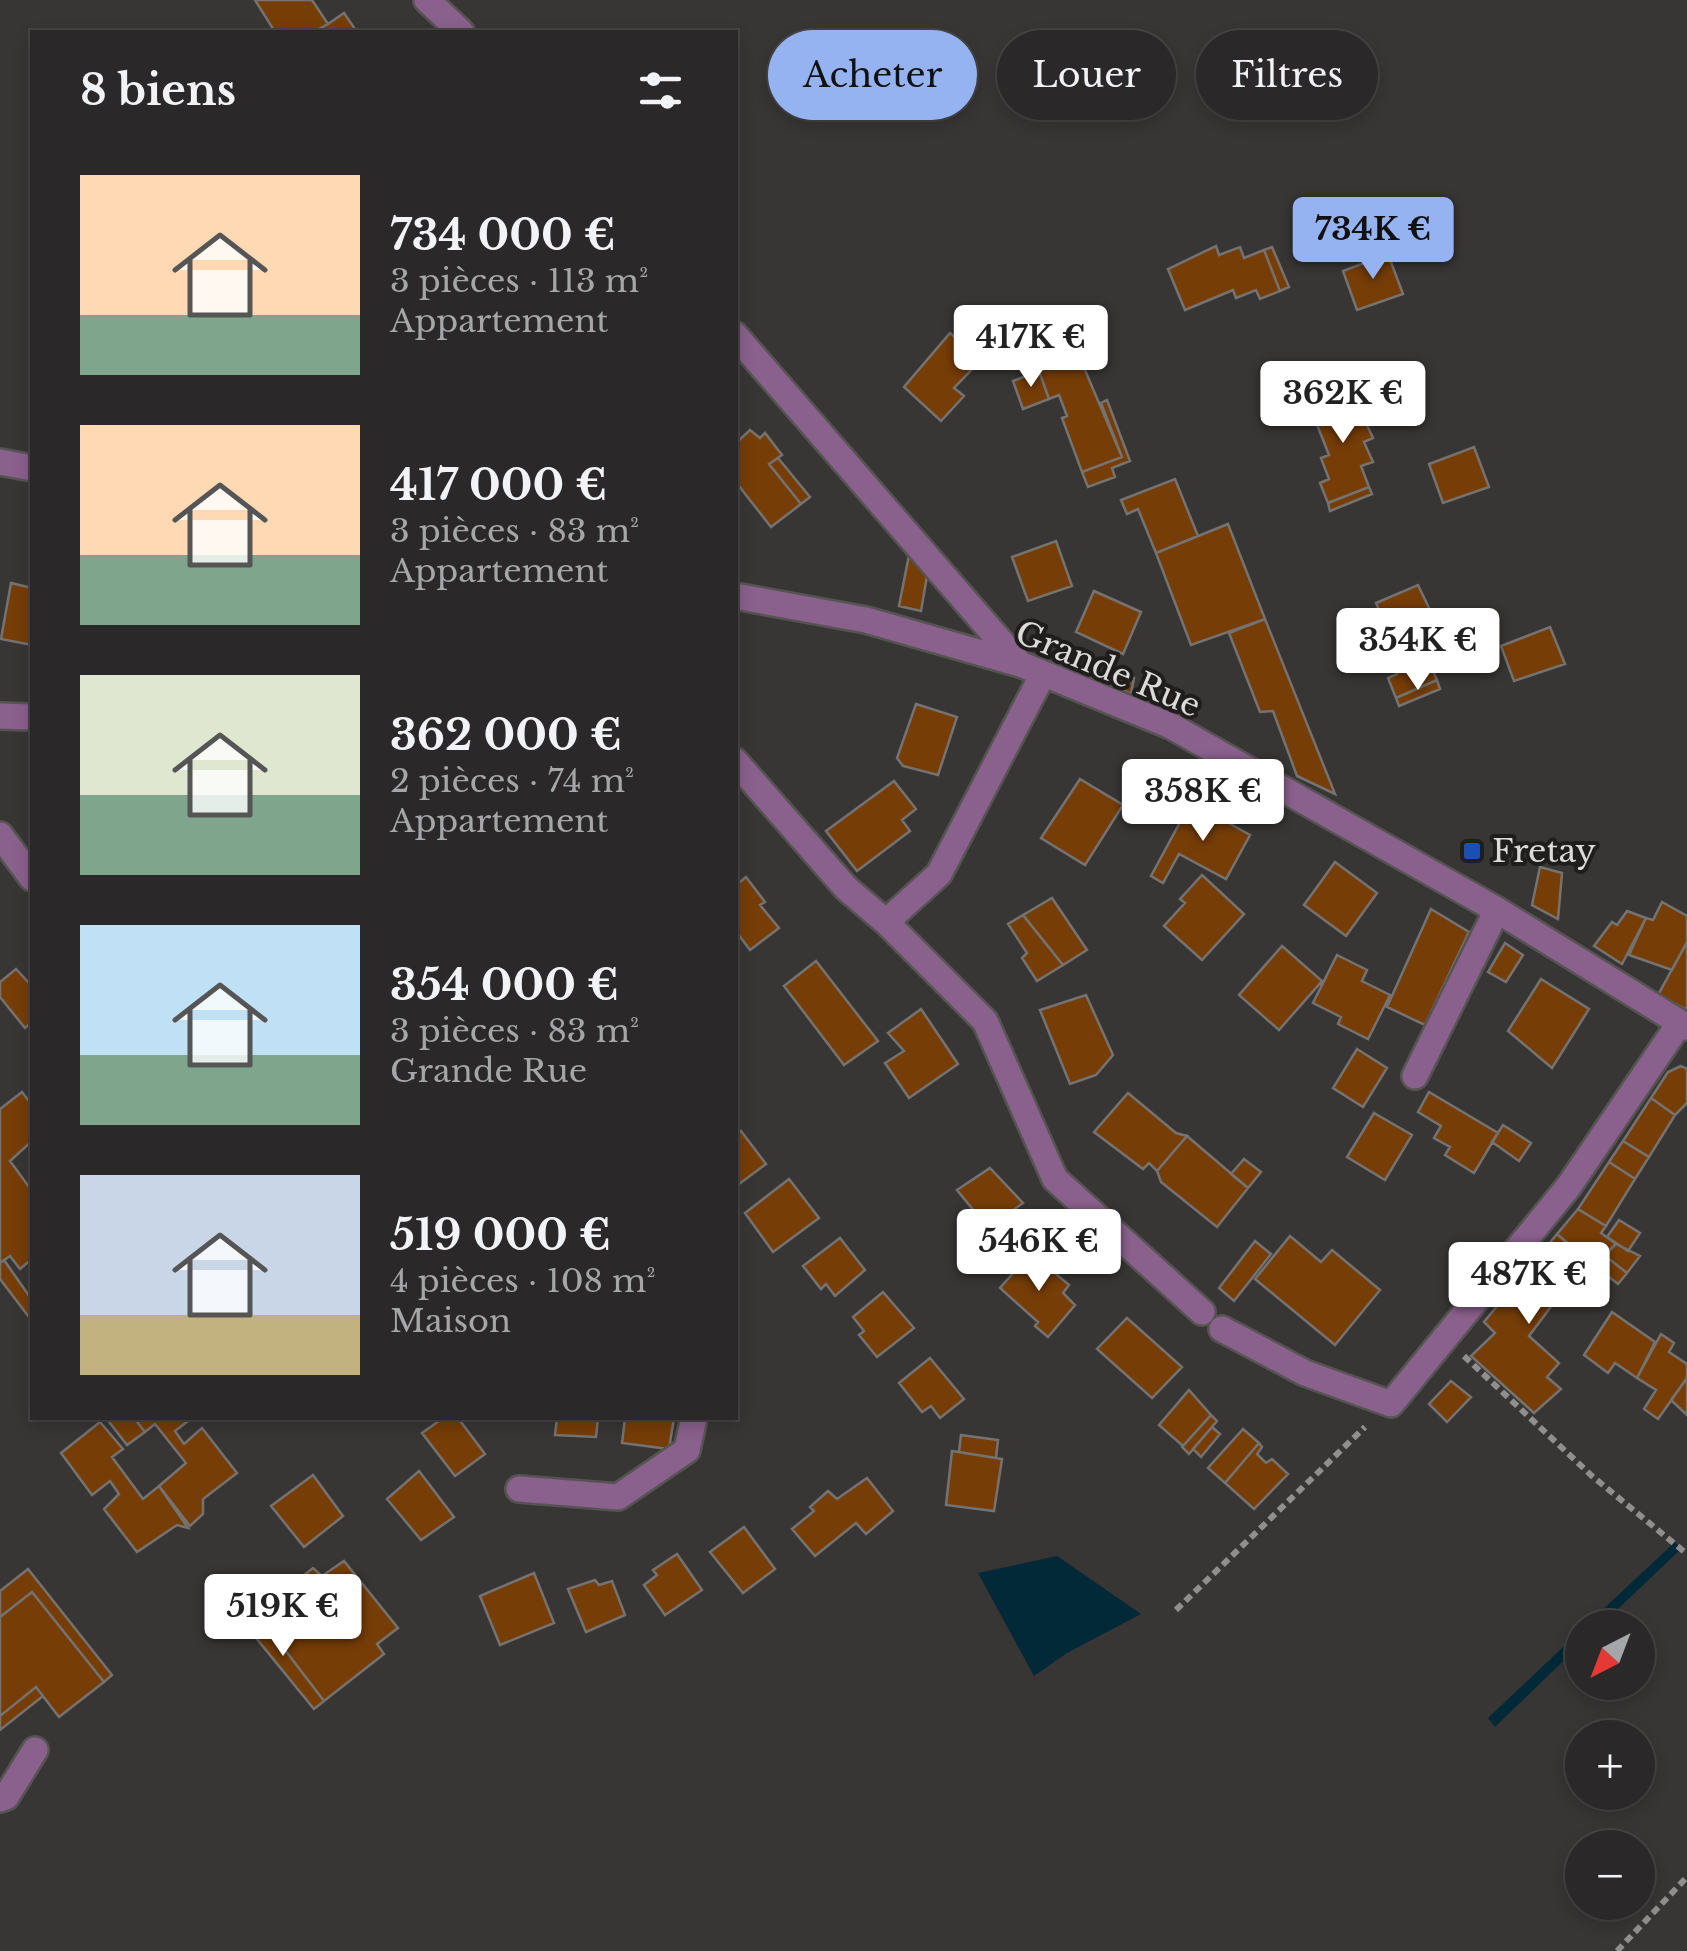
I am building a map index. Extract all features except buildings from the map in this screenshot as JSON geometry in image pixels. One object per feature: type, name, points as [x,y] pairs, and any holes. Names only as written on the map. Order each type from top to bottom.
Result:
[{"type":"street","points":[[427,0],[458,30]]},
{"type":"street","points":[[738,338],[1032,669],[939,874],[886,922]]},
{"type":"street","points":[[0,462],[30,468]]},
{"type":"street","name":"Grande Rue","points":[[738,597],[866,620],[1032,669],[1171,726],[1497,910],[1683,1025]]},
{"type":"street","points":[[0,716],[30,717]]},
{"type":"street","points":[[738,764],[846,888],[985,1020],[1055,1180],[1202,1312]]},
{"type":"street","points":[[0,835],[30,875]]},
{"type":"street","points":[[1415,1076],[1497,910]]},
{"type":"street","points":[[1222,1329],[1306,1373],[1391,1404],[1569,1186],[1683,1025]]},
{"type":"street","points":[[519,1490],[618,1496],[687,1450],[694,1420]]},
{"type":"street","points":[[0,1799],[6,1796],[36,1750]]},
{"type":"path","points":[[1445,1338],[1592,1476],[1687,1554]]},
{"type":"path","points":[[1176,1610],[1391,1404]]},
{"type":"path","points":[[1617,1951],[1687,1877]]},
{"type":"water","points":[[1675,1542],[1681,1549],[1617,1610],[1602,1610]]},
{"type":"water","points":[[1057,1556],[1141,1614],[1067,1653],[1034,1676],[978,1573]]},
{"type":"water","points":[[1565,1645],[1565,1659],[1495,1727],[1488,1718]]},
{"type":"place","name":"Fretay","points":[[1472,851]]}]
